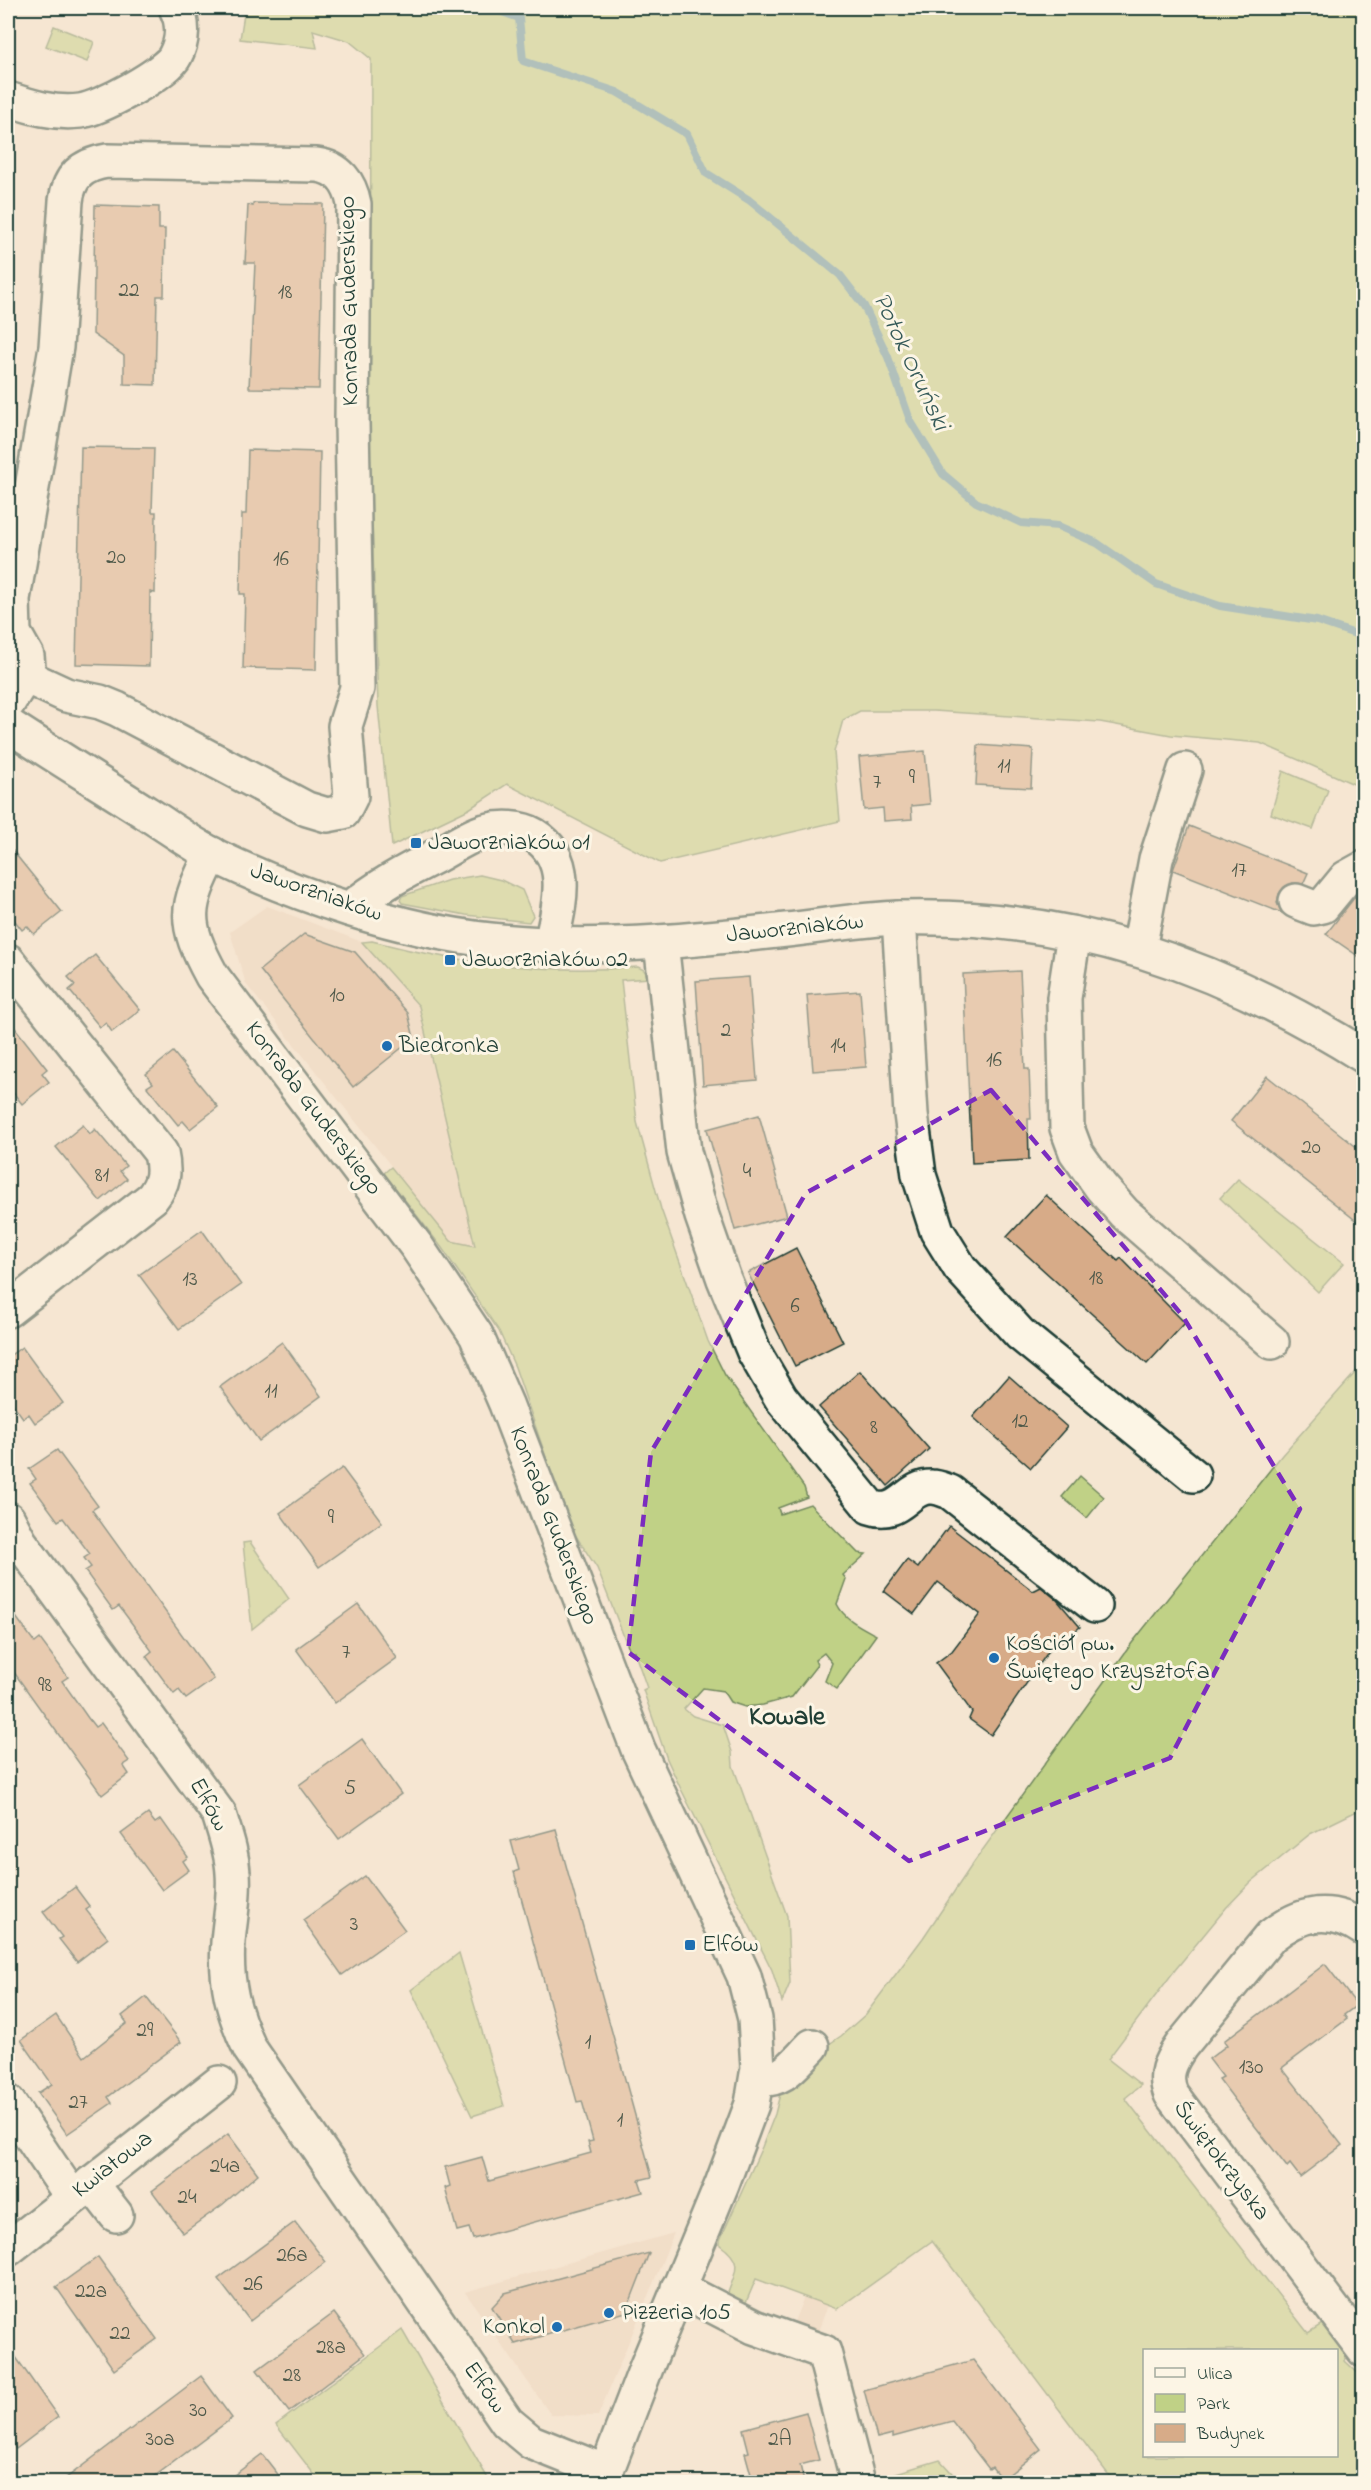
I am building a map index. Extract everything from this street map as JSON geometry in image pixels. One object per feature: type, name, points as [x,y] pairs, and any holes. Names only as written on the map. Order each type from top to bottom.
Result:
[{"type":"street","points":[[8,99],[48,111],[82,111],[101,105],[134,88],[165,68],[175,58],[182,34],[182,21],[176,8]]},
{"type":"street","name":"Konrada Guderskiego","points":[[107,161],[317,165],[336,171],[345,179],[354,204],[352,422],[357,688],[345,726],[351,796],[343,812],[327,815],[307,809],[117,709],[100,702],[66,695],[25,676],[27,657],[11,631],[13,599],[53,369],[66,201],[68,189],[74,177],[81,169],[93,163],[107,161]]},
{"type":"street","points":[[8,702],[25,676]]},
{"type":"street","points":[[8,725],[212,854]]},
{"type":"street","points":[[1139,949],[1156,859],[1185,770]]},
{"type":"street","points":[[350,909],[376,889],[484,831],[504,828],[527,831],[545,842],[559,864],[561,891],[551,944]]},
{"type":"street","name":"Konrada Guderskiego","points":[[212,854],[192,896],[190,915],[193,937],[200,954],[212,976],[417,1247],[476,1335],[506,1404],[650,1776],[744,1976],[755,2019],[757,2079],[752,2104],[722,2184],[678,2288],[606,2477]]},
{"type":"street","name":"Jaworzniaków","points":[[212,854],[288,888],[350,909],[432,930],[489,940],[594,945],[661,942],[899,918],[963,919],[1021,924],[1139,949],[1216,976],[1315,1025],[1364,1056]]},
{"type":"street","points":[[1296,901],[1314,908],[1323,906],[1346,878],[1364,868]]},
{"type":"street","points":[[899,918],[910,1114],[919,1175],[937,1231],[960,1268],[1020,1334],[1193,1475]]},
{"type":"street","points":[[1074,934],[1064,998],[1067,1128],[1076,1152],[1101,1187],[1124,1213],[1272,1342]]},
{"type":"street","points":[[661,942],[684,1152],[702,1216],[724,1279],[754,1352],[781,1398],[870,1507],[879,1510],[896,1507],[914,1492],[930,1486],[950,1492],[1095,1606]]},
{"type":"street","points":[[8,961],[161,1154],[165,1169],[161,1186],[152,1198],[8,1310]]},
{"type":"street","name":"Elfów","points":[[8,1519],[20,1542],[219,1814],[230,1847],[233,1872],[234,1897],[228,1943],[228,1975],[235,2016],[250,2049],[507,2422],[531,2442],[606,2477]]},
{"type":"street","name":"Świętokrzyska","points":[[1364,1929],[1352,1920],[1336,1915],[1322,1914],[1287,1923],[1271,1936],[1181,2046],[1170,2062],[1167,2085],[1170,2094],[1364,2350]]},
{"type":"street","points":[[757,2079],[779,2078],[812,2046]]},
{"type":"street","name":"Kwiatowa","points":[[8,2249],[219,2083]]},
{"type":"street","points":[[8,2102],[82,2190],[116,2215]]},
{"type":"street","points":[[678,2288],[754,2327],[824,2352],[858,2482]]},
{"type":"highlighted area","points":[[991,1090],[1182,1315],[1300,1509],[1170,1758],[909,1861],[628,1652],[651,1452],[806,1193]]},
{"type":"shaded area","points":[[267,906],[362,942],[419,1006],[475,1247],[451,1241],[246,984],[230,932]]},
{"type":"shaded area","points":[[674,2233],[598,2416],[551,2415],[465,2292]]},
{"type":"shaded area","points":[[804,2297],[828,2305],[817,2334],[793,2324]]},
{"type":"green space","points":[[245,8],[1363,8],[1364,654],[1357,660],[1358,670],[1363,674],[1363,788],[1260,743],[1171,735],[1100,722],[934,711],[860,711],[843,720],[834,752],[840,821],[660,863],[507,784],[469,809],[392,846],[378,706],[370,447],[371,59],[349,41],[313,30],[317,48],[240,39]]},
{"type":"green space","points":[[54,26],[94,42],[87,62],[46,46]]},
{"type":"green space","points":[[1283,771],[1328,790],[1313,829],[1271,814]]},
{"type":"green space","points":[[480,875],[501,880],[522,890],[533,916],[529,922],[466,915],[402,903],[400,900],[402,896],[449,880]]},
{"type":"green space","points":[[372,941],[438,956],[504,965],[571,969],[638,967],[644,970],[649,978],[621,980],[637,1122],[661,1209],[708,1341],[725,1375],[804,1487],[807,1497],[778,1508],[780,1514],[810,1504],[858,1553],[866,1554],[843,1575],[846,1579],[837,1604],[848,1618],[876,1635],[837,1689],[825,1681],[832,1663],[824,1653],[815,1660],[817,1665],[792,1697],[745,1707],[730,1702],[723,1691],[703,1688],[684,1709],[693,1716],[723,1725],[732,1752],[733,1766],[787,1916],[790,1983],[782,2002],[772,1970],[667,1759],[643,1690],[647,1688],[634,1651],[630,1652],[597,1568],[570,1527],[515,1367],[499,1331],[442,1248],[384,1173],[391,1167],[451,1241],[475,1246],[419,1006],[362,942]]},
{"type":"green space","points":[[1238,1179],[1344,1263],[1318,1292],[1220,1198]]},
{"type":"green space","points":[[1363,1364],[1363,1808],[1310,1834],[1250,1883],[1226,1908],[1175,1970],[1108,2059],[1141,2085],[1125,2098],[1308,2333],[1325,2322],[1348,2353],[1345,2361],[1361,2376],[1363,2375],[1363,2482],[1114,2482],[932,2241],[837,2309],[756,2279],[744,2307],[726,2299],[736,2264],[720,2245],[720,2240],[762,2147],[775,2114],[781,2090],[816,2053],[841,2036],[866,2014],[923,1938],[974,1862],[1132,1643],[1282,1455]]},
{"type":"green space","points":[[1080,1476],[1104,1497],[1087,1518],[1062,1497]]},
{"type":"green space","points":[[250,1542],[289,1599],[252,1629],[243,1543]]},
{"type":"green space","points":[[459,1953],[504,2106],[472,2116],[411,1990]]},
{"type":"green space","points":[[402,2330],[490,2482],[320,2482],[276,2425]]},
{"type":"green space","points":[[940,2460],[960,2482],[899,2482],[896,2473]]},
{"type":"building","points":[[253,203],[323,204],[319,389],[249,388],[255,263],[245,263],[248,205],[253,206]]},
{"type":"building","points":[[95,205],[159,207],[159,229],[165,229],[164,296],[157,296],[155,385],[124,384],[124,356],[93,334]]},
{"type":"building","points":[[81,447],[154,448],[152,512],[156,512],[155,593],[150,592],[149,666],[76,664]]},
{"type":"building","points":[[248,450],[320,452],[316,670],[243,668],[245,594],[240,594],[242,514],[246,514]]},
{"type":"building","points":[[978,745],[1033,749],[1031,788],[976,785]]},
{"type":"building","points":[[925,751],[930,804],[911,806],[912,819],[884,821],[883,808],[864,810],[859,757]]},
{"type":"building","points":[[1189,826],[1308,873],[1303,884],[1293,883],[1284,887],[1279,894],[1277,903],[1282,913],[1173,870]]},
{"type":"building","points":[[8,845],[62,912],[34,934],[27,926],[22,930],[8,912]]},
{"type":"building","points":[[1364,890],[1364,960],[1326,934],[1358,893]]},
{"type":"building","points":[[304,934],[355,952],[408,1013],[414,1038],[353,1087],[260,970]]},
{"type":"building","points":[[95,955],[140,1010],[112,1032],[106,1023],[100,1027],[69,990],[75,985],[68,977]]},
{"type":"building","points":[[1020,971],[1025,1069],[1029,1069],[1031,1119],[1028,1119],[1029,1160],[972,1163],[963,974]]},
{"type":"building","points":[[749,977],[757,1080],[703,1085],[696,981]]},
{"type":"building","points":[[860,991],[866,1067],[813,1071],[807,995]]},
{"type":"building","points":[[8,1019],[47,1069],[42,1073],[49,1082],[22,1104],[8,1086]]},
{"type":"building","points":[[173,1052],[218,1107],[190,1129],[183,1121],[178,1125],[147,1087],[153,1083],[146,1074]]},
{"type":"building","points":[[1267,1076],[1364,1153],[1364,1227],[1231,1121]]},
{"type":"building","points":[[759,1115],[787,1216],[735,1230],[707,1129]]},
{"type":"building","points":[[83,1125],[90,1134],[95,1129],[126,1166],[120,1171],[127,1179],[100,1201],[56,1147]]},
{"type":"building","points":[[1046,1195],[1118,1261],[1121,1258],[1185,1323],[1147,1364],[1007,1237]]},
{"type":"building","points":[[202,1230],[241,1285],[179,1329],[139,1275]]},
{"type":"building","points":[[796,1248],[843,1342],[795,1366],[748,1273]]},
{"type":"building","points":[[282,1342],[321,1396],[259,1441],[220,1387]]},
{"type":"building","points":[[22,1347],[63,1403],[35,1423],[29,1414],[23,1418],[8,1397],[8,1357]]},
{"type":"building","points":[[860,1371],[929,1449],[888,1486],[819,1407]]},
{"type":"building","points":[[1009,1376],[1067,1427],[1031,1468],[973,1417]]},
{"type":"building","points":[[57,1450],[98,1506],[92,1510],[214,1679],[186,1699],[179,1690],[174,1694],[146,1656],[152,1651],[119,1606],[113,1610],[85,1571],[91,1567],[84,1558],[90,1554],[63,1518],[58,1521],[30,1483],[36,1479],[29,1469]]},
{"type":"building","points":[[342,1468],[382,1522],[319,1567],[280,1513]]},
{"type":"building","name":"Kościół pw. Świętego Krzysztofa","points":[[949,1526],[1033,1591],[1041,1587],[1057,1600],[1080,1627],[1048,1652],[991,1735],[969,1719],[972,1712],[936,1663],[952,1651],[980,1614],[938,1582],[914,1614],[884,1591],[907,1560],[918,1568]]},
{"type":"building","points":[[358,1604],[397,1658],[335,1703],[296,1649]]},
{"type":"building","points":[[8,1606],[35,1643],[40,1639],[68,1677],[62,1681],[95,1727],[101,1723],[129,1761],[123,1765],[129,1774],[102,1795],[8,1664]]},
{"type":"building","points":[[362,1739],[401,1794],[339,1839],[299,1785]]},
{"type":"building","points":[[148,1814],[155,1823],[161,1819],[188,1857],[183,1861],[189,1870],[162,1890],[121,1834]]},
{"type":"building","points":[[556,1829],[652,2177],[639,2180],[643,2192],[473,2239],[469,2228],[457,2231],[445,2188],[450,2186],[445,2167],[482,2157],[489,2181],[591,2153],[588,2142],[593,2141],[582,2101],[577,2102],[514,1872],[519,1870],[511,1841]]},
{"type":"building","points":[[365,1876],[405,1930],[342,1975],[303,1920]]},
{"type":"building","points":[[75,1887],[90,1907],[86,1910],[108,1938],[77,1962],[59,1939],[62,1937],[43,1912]]},
{"type":"building","points":[[1325,1964],[1357,2005],[1344,2015],[1347,2019],[1282,2068],[1342,2145],[1300,2177],[1290,2164],[1287,2167],[1237,2103],[1219,2079],[1223,2077],[1209,2059],[1227,2045],[1224,2041]]},
{"type":"building","points":[[146,1997],[181,2042],[108,2097],[112,2103],[67,2134],[38,2093],[52,2084],[21,2040],[56,2015],[84,2057],[127,2023],[122,2016]]},
{"type":"building","points":[[228,2134],[258,2174],[222,2205],[183,2233],[152,2191]]},
{"type":"building","points":[[295,2222],[326,2262],[250,2321],[218,2279]]},
{"type":"building","points":[[649,2253],[626,2312],[515,2344],[492,2307],[505,2293]]},
{"type":"building","points":[[98,2257],[157,2339],[114,2370],[56,2287]]},
{"type":"building","points":[[334,2313],[365,2354],[289,2412],[257,2370]]},
{"type":"building","points":[[8,2346],[58,2417],[16,2449],[8,2437]]},
{"type":"building","points":[[973,2360],[1041,2449],[1002,2480],[992,2467],[989,2469],[952,2421],[893,2437],[893,2434],[877,2438],[864,2390]]},
{"type":"building","points":[[201,2376],[232,2418],[147,2482],[61,2482]]},
{"type":"building","points":[[806,2412],[819,2460],[800,2465],[804,2482],[758,2482],[756,2477],[752,2478],[745,2453],[749,2452],[743,2429]]},
{"type":"building","points":[[262,2454],[284,2482],[225,2482]]},
{"type":"waterway","name":"Potok Oruński","points":[[491,8],[519,18],[523,61],[617,92],[687,134],[706,173],[749,200],[840,275],[864,306],[888,357],[910,420],[943,474],[976,502],[1021,523],[1058,526],[1097,543],[1156,584],[1220,606],[1317,621],[1364,637]]},
{"type":"place","name":"Jaworzniaków 01","points":[[416,843]]},
{"type":"place","name":"Jaworzniaków 02","points":[[450,960]]},
{"type":"place","name":"Biedronka","points":[[387,1046]]},
{"type":"place","name":"Kościół pw. Świętego Krzysztofa","points":[[994,1658]]},
{"type":"place","name":"Elfów","points":[[690,1945]]},
{"type":"place","name":"Pizzeria 105","points":[[609,2313]]},
{"type":"place","name":"Konkol","points":[[557,2327]]},
{"type":"district","name":"Kowale","points":[[787,1717]]}]
